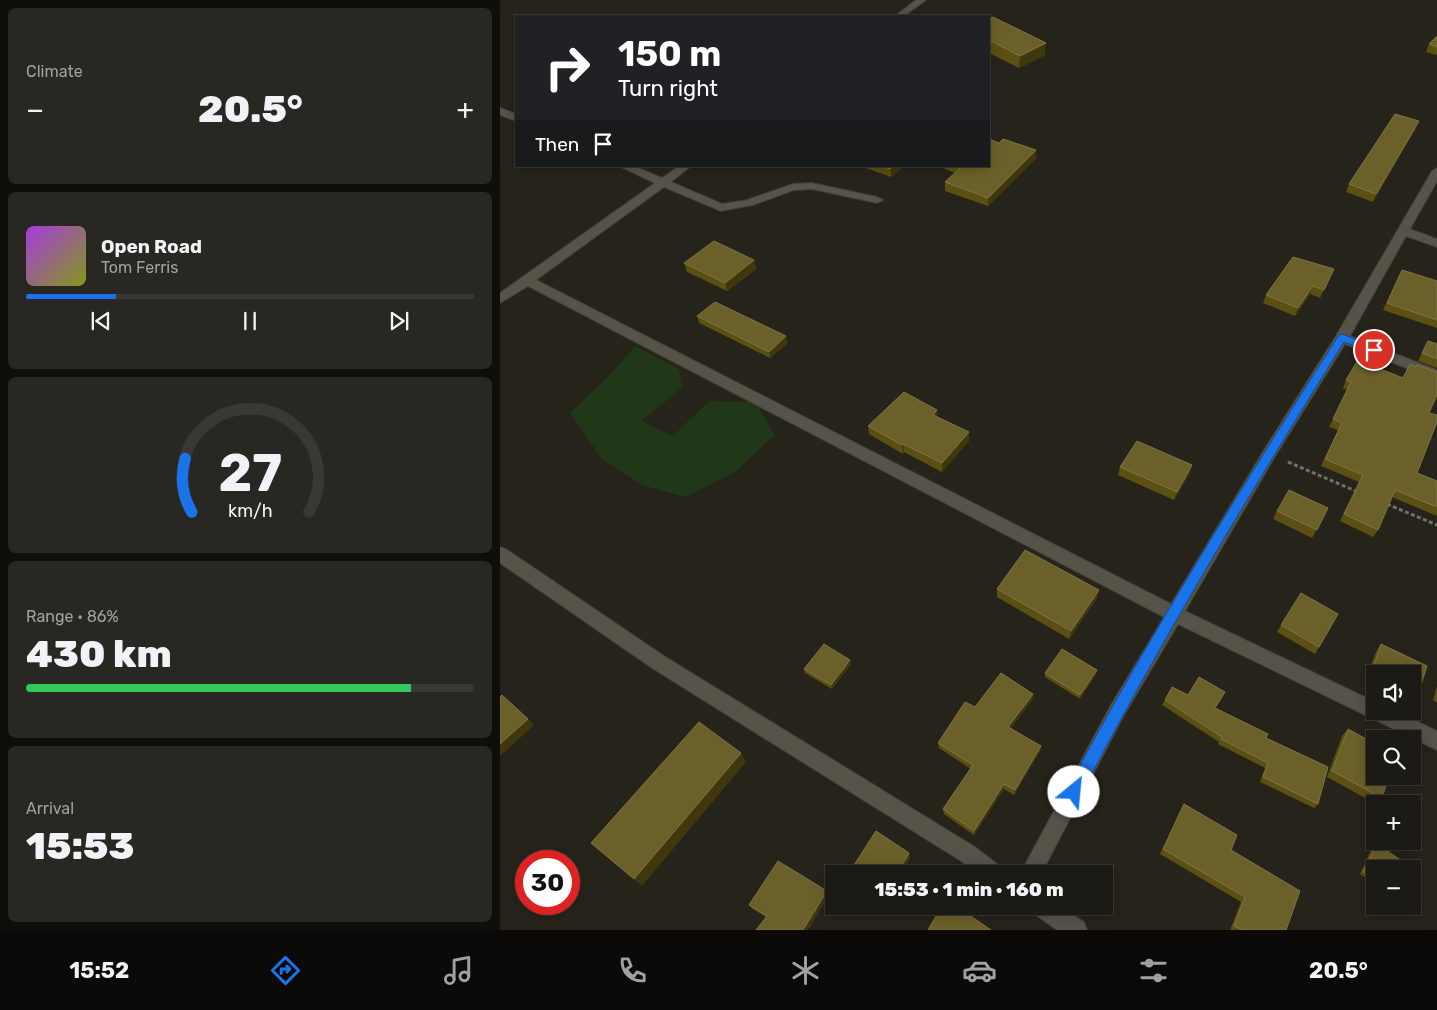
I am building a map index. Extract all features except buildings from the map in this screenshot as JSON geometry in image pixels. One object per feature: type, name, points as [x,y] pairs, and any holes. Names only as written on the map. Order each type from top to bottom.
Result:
[{"type":"street","points":[[900,15],[922,0]]},
{"type":"street","points":[[500,111],[515,118]]},
{"type":"street","points":[[626,167],[721,208],[749,203],[793,187],[812,186],[877,200]]},
{"type":"street","points":[[500,299],[521,286],[685,167]]},
{"type":"street","points":[[1035,865],[1117,711],[1268,454],[1342,338],[1437,170]]},
{"type":"street","points":[[1403,231],[1437,243]]},
{"type":"street","points":[[500,285],[521,286],[1175,614],[1366,707]]},
{"type":"street","points":[[1342,338],[1437,375]]},
{"type":"street","points":[[500,554],[658,662],[968,854],[982,865]]},
{"type":"street","points":[[1394,720],[1437,741]]},
{"type":"street","points":[[1054,915],[1076,930]]},
{"type":"path","points":[[1268,454],[1366,495]]},
{"type":"path","points":[[1384,503],[1437,525]]},
{"type":"green space","points":[[635,346],[679,369],[682,388],[641,421],[673,436],[709,401],[755,402],[775,435],[735,472],[685,497],[642,485],[602,459],[570,413],[609,376]]},
{"type":"route","points":[[1074,792],[1117,711],[1268,454],[1342,338],[1374,350]]}]
